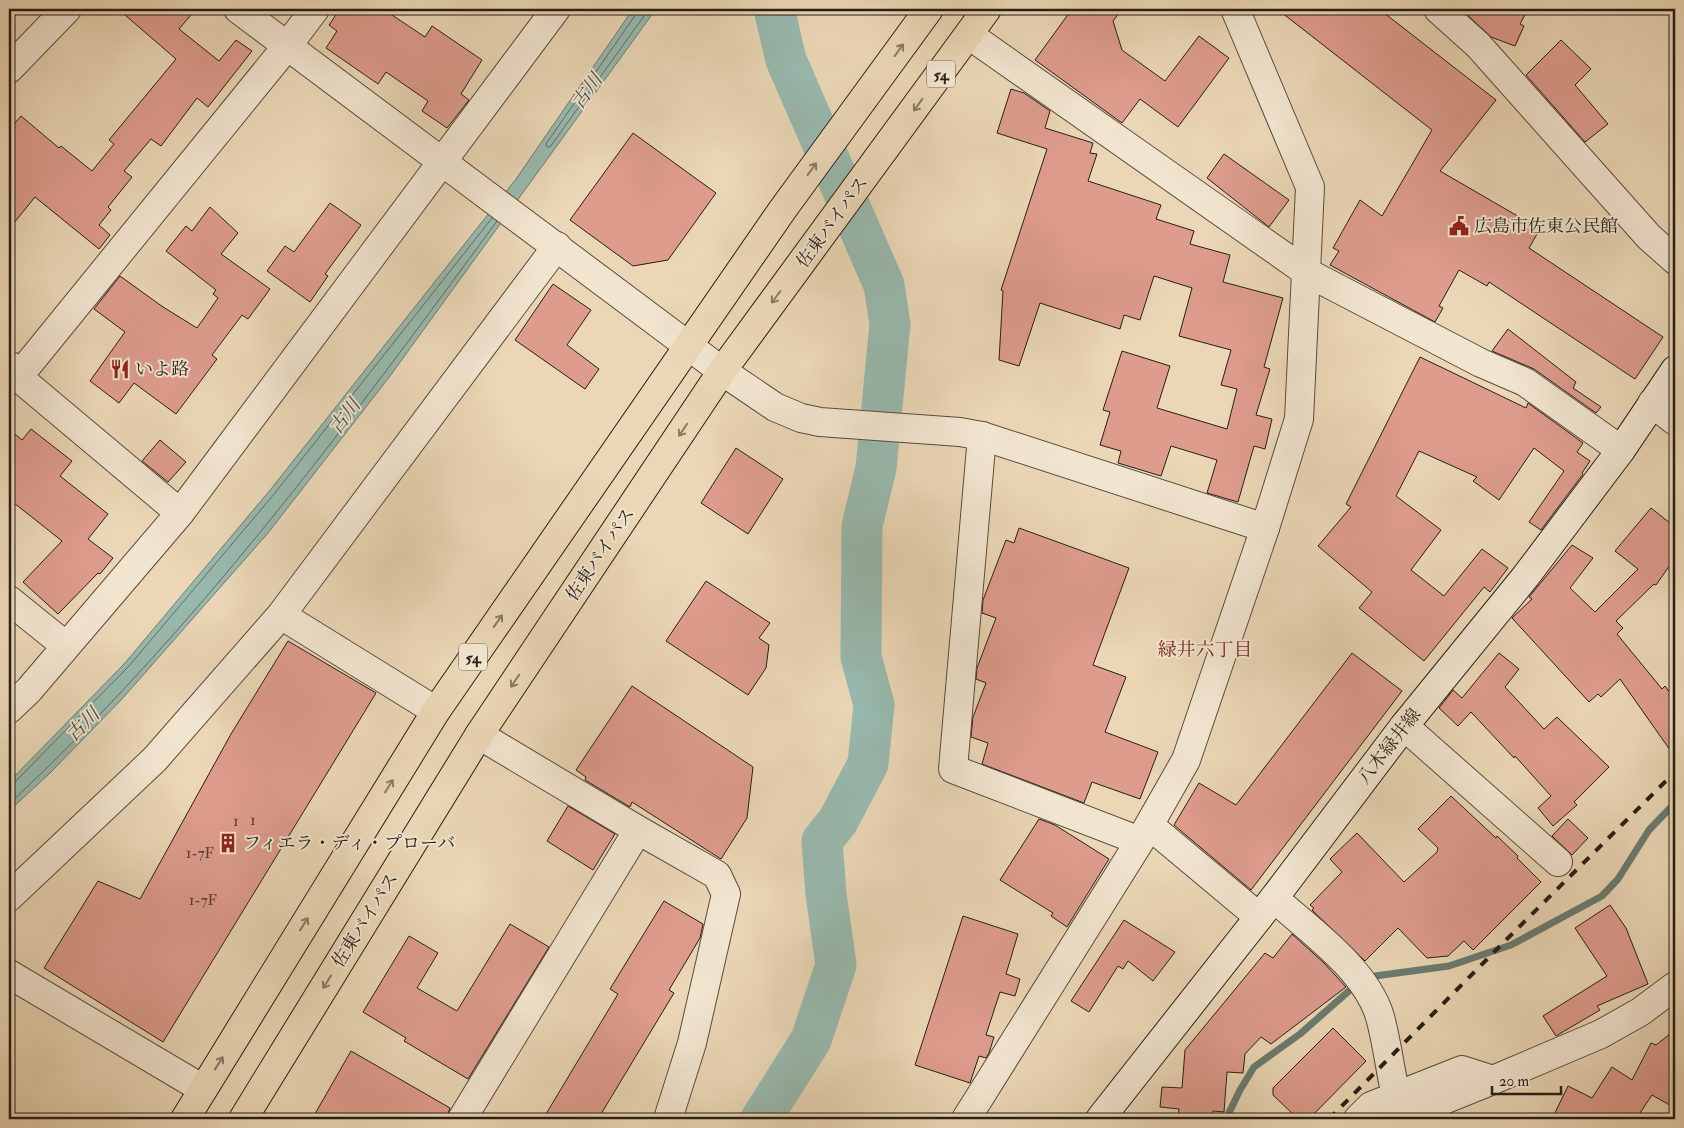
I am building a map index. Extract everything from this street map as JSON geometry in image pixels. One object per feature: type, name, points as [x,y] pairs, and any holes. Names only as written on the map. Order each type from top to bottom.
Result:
[{"type":"highway","name":"54","points":[[185,1119],[436,711],[783,209],[929,9]]},
{"type":"highway","name":"佐東バイパス","points":[[244,1119],[479,735],[722,371],[988,9]]},
{"type":"street","points":[[9,69],[67,9]]},
{"type":"street","points":[[238,9],[288,45],[442,164],[557,246],[722,371],[775,407],[801,418],[820,422],[971,434],[1266,528]]},
{"type":"street","points":[[180,513],[12,374],[288,45],[315,9]]},
{"type":"street","points":[[9,709],[29,690],[180,513],[556,9]]},
{"type":"street","points":[[966,1119],[1144,833],[1186,760],[1266,528],[1299,419],[1308,273],[1310,187],[1234,9]]},
{"type":"street","points":[[1438,9],[1478,45],[1649,237],[1675,260]]},
{"type":"street","points":[[969,35],[1308,273],[1480,363],[1525,382],[1621,450]]},
{"type":"street","points":[[9,898],[155,759],[281,616],[557,246]]},
{"type":"street","name":"八木緑井線","points":[[1100,1119],[1266,907],[1404,726],[1526,576],[1621,450],[1675,370]]},
{"type":"street","points":[[1652,403],[1675,420]]},
{"type":"street","points":[[971,434],[952,769],[1144,833],[1266,907],[1351,968],[1368,990],[1380,1016],[1403,1111]]},
{"type":"street","points":[[9,600],[66,646]]},
{"type":"street","points":[[281,616],[436,711]]},
{"type":"street","points":[[1404,726],[1558,862]]},
{"type":"street","points":[[479,735],[717,875],[726,894],[692,1043],[668,1119]]},
{"type":"street","points":[[462,1119],[638,830]]},
{"type":"street","points":[[9,975],[203,1089]]},
{"type":"street","points":[[1358,1119],[1371,1106],[1403,1111],[1441,1101],[1493,1080],[1601,1034],[1640,1012],[1675,986]]},
{"type":"water","name":"古川","points":[[633,9],[656,9],[390,376],[268,533],[122,699],[50,773],[9,811],[9,782],[125,663],[271,489],[516,179]]},
{"type":"building","points":[[118,9],[196,9],[179,29],[219,61],[236,40],[252,51],[208,107],[197,98],[161,146],[151,139],[124,171],[132,177],[108,207],[111,210],[99,225],[110,235],[99,249],[35,197],[9,229],[9,130],[21,116],[59,148],[61,146],[92,171],[114,144],[109,140],[176,59]]},
{"type":"building","points":[[340,9],[383,9],[425,37],[432,26],[482,60],[461,94],[469,100],[447,128],[422,111],[428,101],[386,72],[378,84],[326,48],[337,31],[329,25]]},
{"type":"building","points":[[1072,9],[1122,9],[1113,21],[1122,50],[1165,81],[1199,36],[1229,58],[1178,127],[1140,99],[1122,123],[1035,60]]},
{"type":"building","points":[[1277,9],[1379,9],[1496,100],[1440,171],[1540,229],[1529,248],[1663,337],[1635,379],[1489,282],[1487,286],[1459,270],[1439,306],[1443,308],[1435,322],[1330,265],[1339,251],[1333,248],[1360,200],[1382,216],[1432,130]]},
{"type":"building","points":[[1461,9],[1528,9],[1520,24],[1524,26],[1515,46],[1491,37]]},
{"type":"building","points":[[1561,40],[1591,69],[1575,85],[1608,124],[1585,142],[1526,75]]},
{"type":"building","points":[[1011,89],[1024,93],[1050,111],[1045,128],[1093,143],[1090,153],[1097,154],[1088,181],[1161,205],[1156,219],[1194,231],[1190,244],[1230,255],[1223,282],[1283,298],[1264,367],[1270,369],[1256,415],[1272,419],[1265,449],[1254,446],[1238,502],[1207,493],[1217,460],[1171,446],[1161,476],[1118,463],[1121,451],[1100,445],[1110,412],[1103,410],[1122,351],[1170,366],[1157,408],[1227,429],[1237,389],[1221,385],[1231,350],[1179,336],[1192,288],[1154,276],[1140,320],[1124,315],[1120,329],[1040,303],[1019,366],[999,360],[1003,291],[1001,290],[1047,149],[997,133]]},
{"type":"building","points":[[633,133],[716,193],[668,260],[633,266],[570,220]]},
{"type":"building","points":[[1224,154],[1289,200],[1269,227],[1207,178]]},
{"type":"building","points":[[330,203],[361,225],[325,274],[328,276],[310,302],[267,271],[285,246],[294,252]]},
{"type":"building","points":[[210,207],[238,233],[221,254],[270,289],[248,319],[242,315],[212,355],[217,359],[176,414],[134,383],[119,403],[90,381],[125,332],[94,309],[120,276],[163,307],[197,328],[218,298],[213,294],[216,290],[166,251],[186,226],[192,231]]},
{"type":"building","points":[[553,284],[591,310],[567,345],[599,369],[585,389],[515,340]]},
{"type":"building","points":[[1508,329],[1576,382],[1573,388],[1601,407],[1596,413],[1534,369],[1492,351]]},
{"type":"building","points":[[1420,357],[1526,408],[1528,403],[1583,443],[1577,452],[1590,461],[1583,474],[1541,530],[1529,522],[1564,471],[1534,448],[1499,500],[1473,481],[1477,477],[1419,451],[1396,496],[1441,530],[1411,570],[1444,596],[1482,549],[1508,568],[1490,592],[1484,587],[1424,661],[1359,608],[1372,592],[1318,546],[1351,507],[1346,504]]},
{"type":"building","points":[[9,429],[22,440],[31,429],[72,461],[60,476],[108,514],[88,539],[113,558],[100,574],[98,573],[58,614],[23,582],[62,541],[9,499]]},
{"type":"building","points":[[160,440],[186,462],[168,482],[142,461]]},
{"type":"building","points":[[736,448],[783,479],[748,534],[701,503]]},
{"type":"building","points":[[1651,508],[1675,527],[1675,558],[1656,585],[1654,584],[1616,621],[1623,628],[1617,634],[1662,689],[1665,686],[1675,700],[1675,757],[1620,679],[1601,697],[1598,694],[1589,702],[1512,618],[1532,599],[1529,597],[1572,545],[1593,558],[1570,588],[1595,612],[1638,569],[1615,551]]},
{"type":"building","points":[[1019,528],[1129,568],[1093,665],[1126,677],[1105,732],[1158,752],[1140,799],[1092,782],[1084,803],[982,764],[988,743],[971,737],[973,717],[986,683],[976,679],[977,668],[996,618],[982,613],[983,600],[1006,540],[1014,543]]},
{"type":"building","points":[[706,581],[770,623],[759,638],[769,645],[766,668],[748,695],[666,641]]},
{"type":"building","points":[[288,641],[376,693],[163,1042],[44,968],[98,881],[140,899],[231,734]]},
{"type":"building","points":[[1352,653],[1402,691],[1251,890],[1174,825],[1199,783],[1236,805]]},
{"type":"building","points":[[1499,653],[1519,669],[1505,687],[1544,729],[1557,717],[1609,767],[1574,802],[1577,805],[1553,826],[1538,808],[1551,796],[1515,756],[1514,758],[1471,712],[1458,726],[1439,708],[1453,690],[1462,698]]},
{"type":"building","points":[[632,686],[753,767],[747,818],[721,859],[632,802],[630,807],[585,780],[586,777],[576,770]]},
{"type":"building","points":[[1451,796],[1518,856],[1517,858],[1541,882],[1473,950],[1464,941],[1448,956],[1427,958],[1398,928],[1365,961],[1312,910],[1314,908],[1310,905],[1342,872],[1330,859],[1357,833],[1404,882],[1437,852],[1438,848],[1418,829]]},
{"type":"building","points":[[568,806],[615,834],[593,870],[547,841]]},
{"type":"building","points":[[1039,819],[1055,825],[1109,859],[1067,927],[1051,916],[1053,913],[1000,880]]},
{"type":"building","points":[[1568,819],[1588,838],[1572,855],[1552,836]]},
{"type":"building","points":[[664,901],[703,924],[700,938],[669,990],[674,993],[598,1119],[543,1119],[618,994],[610,989]]},
{"type":"building","points":[[1610,905],[1626,928],[1648,984],[1597,1006],[1600,1010],[1556,1036],[1543,1016],[1607,976],[1575,928]]},
{"type":"building","points":[[963,916],[1018,934],[1006,974],[1020,979],[1015,996],[1000,992],[986,1035],[994,1037],[989,1053],[986,1058],[979,1056],[970,1083],[915,1065]]},
{"type":"building","points":[[1124,920],[1175,952],[1153,981],[1128,961],[1123,969],[1118,966],[1089,1012],[1071,1001]]},
{"type":"building","points":[[510,924],[549,947],[468,1079],[404,1041],[406,1038],[363,1012],[409,936],[438,953],[417,988],[457,1011]]},
{"type":"building","points":[[1292,934],[1324,963],[1346,987],[1271,1044],[1261,1037],[1245,1054],[1243,1073],[1227,1072],[1224,1112],[1213,1111],[1212,1119],[1178,1119],[1179,1109],[1160,1107],[1162,1087],[1182,1088],[1185,1050],[1265,953],[1273,958]]},
{"type":"building","points":[[1333,1028],[1366,1061],[1309,1119],[1298,1119],[1273,1095],[1273,1088]]},
{"type":"building","points":[[1675,1030],[1675,1108],[1652,1095],[1636,1119],[1552,1119],[1568,1086],[1592,1098],[1612,1067],[1632,1080],[1651,1043],[1656,1045]]},
{"type":"building","points":[[351,1051],[450,1108],[446,1119],[312,1119]]},
{"type":"waterway","points":[[761,1119],[811,1040],[836,965],[826,894],[822,841],[838,821],[868,764],[874,705],[861,657],[862,526],[876,468],[890,324],[884,285],[786,60],[774,9]]},
{"type":"waterway","points":[[1368,980],[1375,976],[1449,966],[1511,945],[1602,896],[1618,879],[1649,830],[1675,803]]},
{"type":"waterway","points":[[1226,1119],[1254,1067],[1300,1034],[1358,985]]},
{"type":"railway","points":[[1329,1119],[1675,772]]},
{"type":"place","name":"広島市佐東公民館","points":[[1459,226]]},
{"type":"place","name":"いよ路","points":[[120,369]]},
{"type":"place","name":"フィエラ・ディ・プローバ","points":[[228,843]]},
{"type":"district","name":"緑井六丁目","points":[[1205,649]]}]
